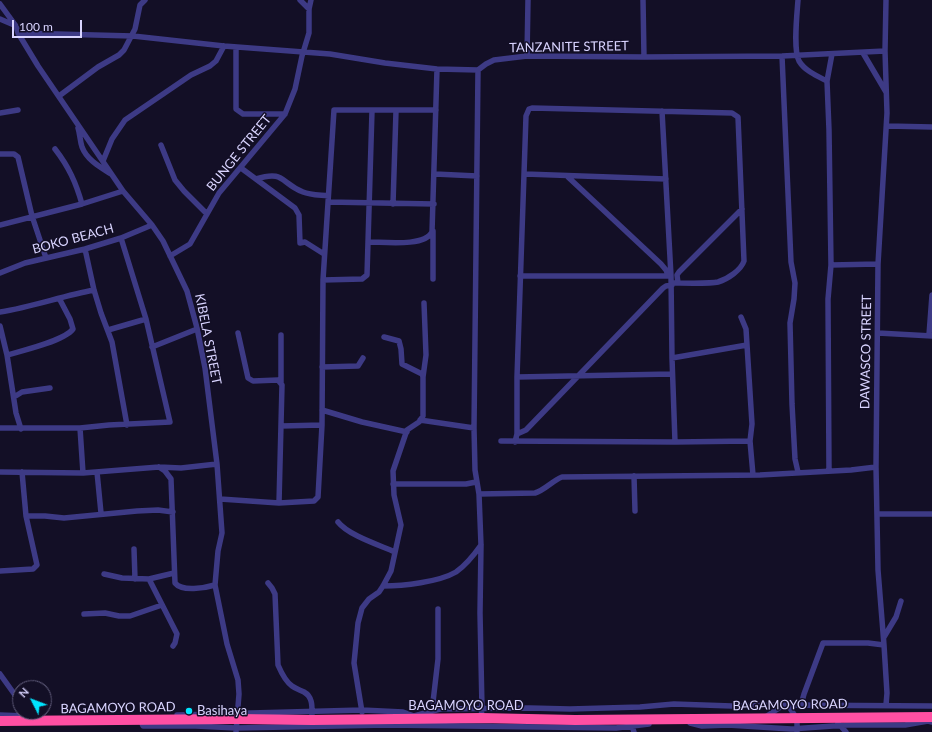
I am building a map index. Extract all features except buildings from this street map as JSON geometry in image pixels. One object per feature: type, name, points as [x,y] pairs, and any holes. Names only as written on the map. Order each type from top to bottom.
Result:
[{"type":"highway","name":"BAGAMOYO ROAD","points":[[0,721],[237,723],[312,716],[362,715],[373,722],[481,713],[575,720],[741,726],[762,719],[797,727],[837,721],[905,721],[932,717]]},
{"type":"street","points":[[59,96],[124,50],[136,29],[140,5],[145,0]]},
{"type":"street","points":[[300,0],[309,9]]},
{"type":"street","points":[[303,51],[310,28],[309,9],[311,0]]},
{"type":"street","points":[[527,56],[528,0]]},
{"type":"street","points":[[643,0],[644,57]]},
{"type":"street","points":[[798,0],[796,26],[797,55],[799,61],[805,68],[827,81]]},
{"type":"street","name":"DAWASCO STREET","points":[[886,0],[885,51],[887,126],[878,264],[876,467],[878,570],[887,693],[886,705]]},
{"type":"street","name":"KIBELA STREET","points":[[0,4],[16,26],[18,34],[38,66],[122,191],[152,225],[163,241],[187,291],[205,368],[217,464],[222,533],[218,551],[215,585],[227,644],[238,680],[240,694],[237,723]]},
{"type":"street","points":[[0,16],[7,12]]},
{"type":"street","points":[[0,19],[16,26]]},
{"type":"street","points":[[18,34],[133,36],[224,46],[303,51],[437,69],[478,70],[474,428],[475,470],[479,494],[481,545],[481,713]]},
{"type":"street","points":[[103,161],[112,139],[125,120],[191,75],[210,66],[216,61],[224,46]]},
{"type":"street","points":[[236,47],[236,109],[243,114],[285,114]]},
{"type":"street","name":"BUNGE STREET","points":[[170,256],[190,244],[219,193],[285,114],[295,89],[303,51]]},
{"type":"street","name":"TANZANITE STREET","points":[[478,70],[494,60],[527,56],[782,56],[885,51]]},
{"type":"street","points":[[863,53],[887,94]]},
{"type":"street","points":[[829,471],[828,299],[831,265],[827,81],[832,54]]},
{"type":"street","points":[[782,56],[791,262],[794,284],[794,299],[790,323],[795,465],[798,472]]},
{"type":"street","points":[[433,279],[437,69]]},
{"type":"street","points":[[516,442],[526,116],[529,110],[532,108],[732,113],[738,117],[744,261],[740,269],[718,282],[674,283],[663,288],[526,430],[517,434]]},
{"type":"street","points":[[0,113],[18,110]]},
{"type":"street","points":[[220,499],[279,503],[314,501],[317,499],[322,425],[324,254],[334,110],[436,110]]},
{"type":"street","points":[[323,280],[341,281],[362,279],[367,275],[372,111]]},
{"type":"street","points":[[393,204],[396,111]]},
{"type":"street","points":[[662,111],[669,275]]},
{"type":"street","points":[[77,124],[82,146],[87,156],[95,164],[112,175]]},
{"type":"street","points":[[887,126],[932,127]]},
{"type":"street","points":[[161,145],[175,180],[206,214]]},
{"type":"street","points":[[55,149],[76,182],[82,204]]},
{"type":"street","points":[[0,154],[18,155],[32,216],[46,258]]},
{"type":"street","points":[[241,168],[295,208],[299,215],[300,243],[305,242],[324,254]]},
{"type":"street","points":[[435,174],[477,176]]},
{"type":"street","points":[[525,174],[568,177],[666,179]]},
{"type":"street","points":[[256,179],[274,175],[280,177],[302,192],[328,196]]},
{"type":"street","points":[[568,177],[661,264],[674,283]]},
{"type":"street","points":[[0,225],[82,204],[122,191]]},
{"type":"street","points":[[328,202],[368,204],[434,204]]},
{"type":"street","points":[[675,442],[672,374],[674,283],[679,272],[742,209]]},
{"type":"street","name":"BOKO BEACH","points":[[0,272],[25,263],[85,249],[121,238],[152,225]]},
{"type":"street","points":[[369,242],[416,241],[429,237],[433,229]]},
{"type":"street","points":[[0,428],[80,428],[170,422],[146,319],[121,238]]},
{"type":"street","points":[[85,249],[94,290],[108,330],[116,360],[127,424]]},
{"type":"street","points":[[831,265],[878,264]]},
{"type":"street","points":[[520,276],[669,275]]},
{"type":"street","points":[[0,312],[20,309],[94,290]]},
{"type":"street","points":[[878,333],[930,336],[932,295]]},
{"type":"street","points":[[4,351],[45,343],[70,333],[73,329],[59,298]]},
{"type":"street","points":[[424,303],[426,355],[423,377],[423,413],[420,420],[407,432],[393,471],[393,484],[401,525],[391,571],[379,592],[369,599],[362,608],[358,623],[354,663],[362,715],[403,712],[414,718],[440,709],[481,713],[640,707],[674,704],[732,706],[932,706]]},
{"type":"street","points":[[741,317],[746,329],[752,424],[750,441],[753,475]]},
{"type":"street","points":[[108,330],[146,319]]},
{"type":"street","points":[[0,326],[21,429]]},
{"type":"street","points":[[152,347],[197,329]]},
{"type":"street","points":[[238,334],[248,378],[253,381],[278,380],[281,383]]},
{"type":"street","points":[[279,503],[281,335]]},
{"type":"street","points":[[384,337],[399,341],[402,364],[422,374],[423,377]]},
{"type":"street","points":[[672,358],[747,345]]},
{"type":"street","points":[[322,367],[358,366],[363,358]]},
{"type":"street","points":[[517,377],[672,374]]},
{"type":"street","points":[[14,397],[22,392],[50,388]]},
{"type":"street","points":[[322,410],[362,422],[407,432]]},
{"type":"street","points":[[420,420],[474,428]]},
{"type":"street","points":[[280,426],[322,425]]},
{"type":"street","points":[[80,428],[82,439],[83,473]]},
{"type":"street","points":[[501,442],[750,441]]},
{"type":"street","points":[[0,472],[83,473],[159,467],[181,468],[217,464]]},
{"type":"street","points":[[159,467],[165,471],[171,479],[174,581],[178,587],[204,589],[215,585]]},
{"type":"street","points":[[479,494],[535,494],[562,477],[753,475],[851,470],[876,467]]},
{"type":"street","points":[[171,479],[181,468]]},
{"type":"street","points":[[0,571],[33,569],[37,564],[26,516],[22,472]]},
{"type":"street","points":[[98,472],[101,513]]},
{"type":"street","points":[[634,476],[635,511]]},
{"type":"street","points":[[393,484],[466,484],[476,482]]},
{"type":"street","points":[[26,516],[83,517],[101,513],[158,510],[173,512]]},
{"type":"street","points":[[877,514],[932,514]]},
{"type":"street","points":[[338,522],[349,532],[395,552]]},
{"type":"street","points":[[383,586],[396,586],[415,583],[455,572],[467,563],[481,545]]},
{"type":"street","points":[[134,549],[135,579]]},
{"type":"street","points":[[104,574],[122,578],[149,579],[174,573]]},
{"type":"street","points":[[149,579],[177,634],[173,646]]},
{"type":"street","points":[[268,583],[275,594],[278,665],[288,682],[293,687],[305,692],[308,696],[312,704],[312,716]]},
{"type":"street","points":[[883,637],[896,617],[901,601]]},
{"type":"street","points":[[84,614],[105,613],[118,616],[130,616],[162,605]]},
{"type":"street","points":[[438,609],[438,659],[433,702],[439,705],[440,709]]},
{"type":"street","points":[[801,705],[823,643],[868,643],[884,645]]},
{"type":"street","points":[[0,674],[12,690]]},
{"type":"street","points":[[762,719],[774,710],[787,705]]},
{"type":"street","points":[[52,714],[220,714],[237,723],[351,726],[373,722],[481,725],[535,730],[633,729],[683,722],[702,726],[728,725],[797,727],[787,705]]},
{"type":"street","points":[[0,715],[12,714]]},
{"type":"street","points":[[837,721],[846,732]]},
{"type":"street","points":[[906,732],[905,721],[932,722]]},
{"type":"street","points":[[372,732],[373,722]]},
{"type":"place","name":"Basihaya","points":[[189,711]]}]
